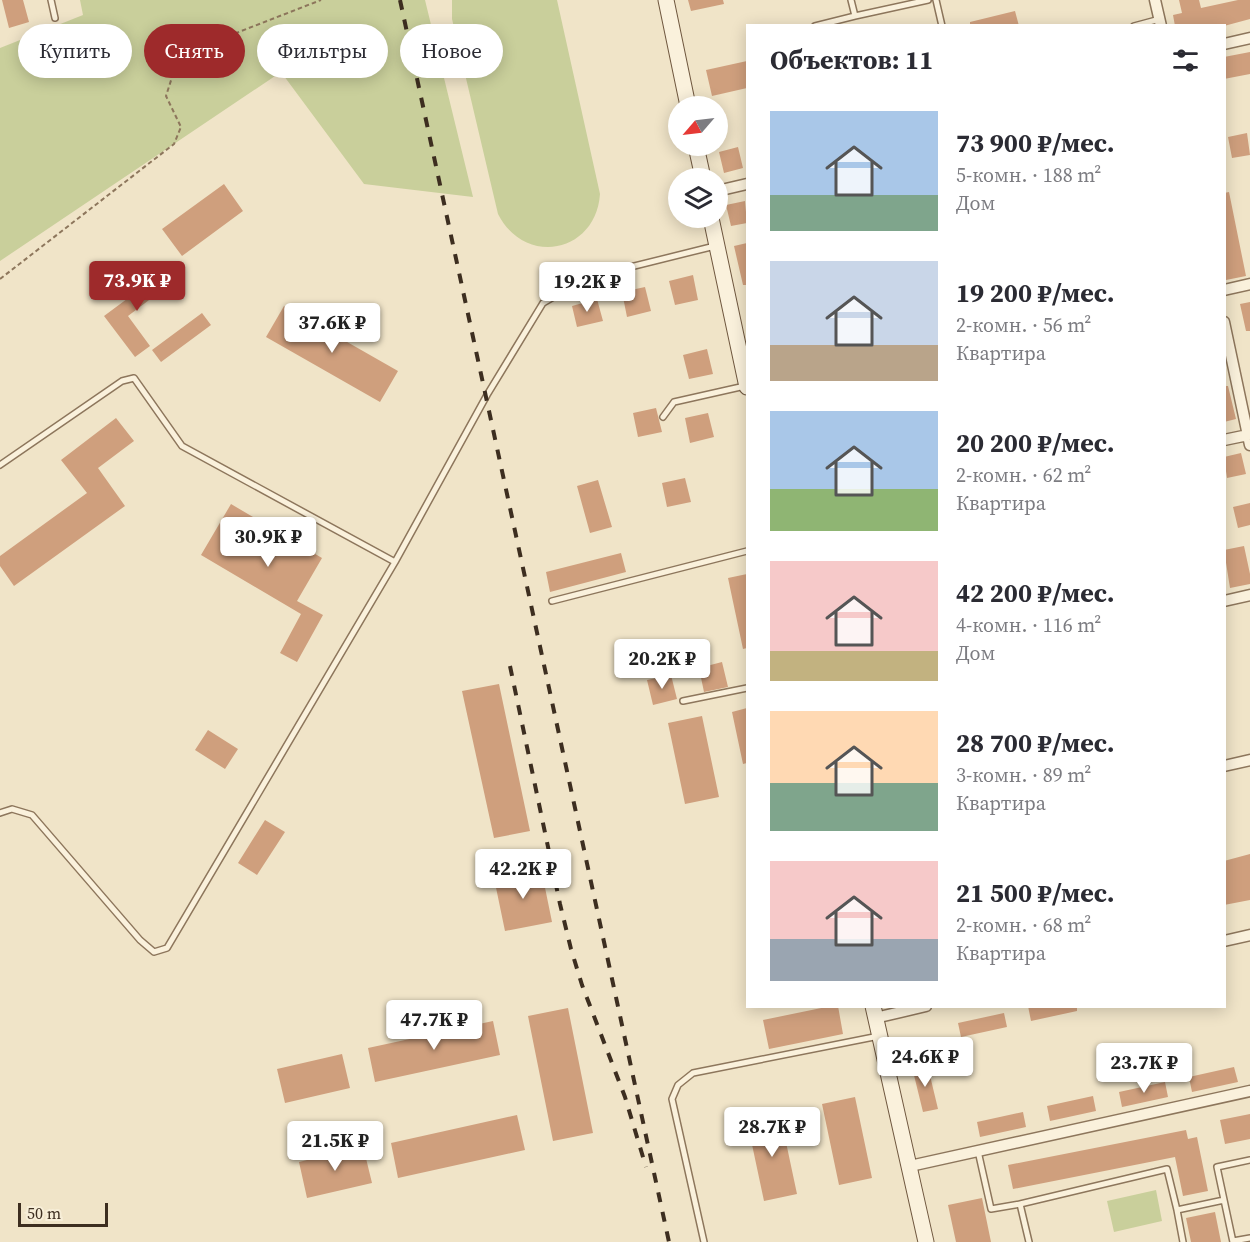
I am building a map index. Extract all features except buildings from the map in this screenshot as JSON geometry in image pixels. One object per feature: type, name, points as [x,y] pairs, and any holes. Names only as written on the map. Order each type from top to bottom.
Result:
[{"type":"street","points":[[666,0],[686,96]]},
{"type":"street","points":[[1155,0],[1160,22]]},
{"type":"street","points":[[1226,44],[1250,38]]},
{"type":"street","points":[[728,188],[746,184]]},
{"type":"street","points":[[713,228],[746,382]]},
{"type":"street","points":[[1226,290],[1250,284]]},
{"type":"street","points":[[1226,331],[1249,440],[1226,440]]},
{"type":"street","points":[[1226,601],[1250,595]]},
{"type":"street","points":[[1226,766],[1250,760]]},
{"type":"street","points":[[1226,940],[1250,935]]},
{"type":"street","points":[[909,1008],[874,1012],[926,1242]]},
{"type":"street","points":[[910,1166],[1250,1091]]},
{"type":"lane","points":[[51,0],[55,18]]},
{"type":"lane","points":[[851,0],[855,16]]},
{"type":"lane","points":[[823,24],[928,0]]},
{"type":"lane","points":[[936,0],[942,24]]},
{"type":"lane","points":[[0,813],[12,809],[32,814],[140,940],[154,952],[166,948],[395,562],[488,395],[543,303],[586,278],[717,245]]},
{"type":"lane","points":[[0,465],[122,381],[134,378],[182,446],[395,562]]},
{"type":"lane","points":[[663,417],[675,402],[746,387]]},
{"type":"lane","points":[[552,601],[746,551]]},
{"type":"lane","points":[[683,701],[746,688]]},
{"type":"lane","points":[[704,1242],[672,1099],[678,1085],[693,1073],[879,1036]]},
{"type":"lane","points":[[978,1151],[991,1209],[1167,1169],[1183,1242]]},
{"type":"lane","points":[[1250,1160],[1217,1167],[1233,1242],[1250,1238]]},
{"type":"lane","points":[[1177,1210],[1224,1200]]},
{"type":"lane","points":[[1020,1204],[1029,1242]]},
{"type":"path","points":[[0,279],[174,144],[181,127],[166,96],[174,71],[189,48],[213,42],[321,0]]},
{"type":"green space","points":[[80,0],[425,0],[431,24],[400,24],[400,78],[444,78],[473,197],[364,184],[285,78],[388,78],[388,24],[257,24],[257,78],[272,78],[0,261],[0,48],[18,41],[18,78],[132,78],[132,24],[60,24],[83,15]]},
{"type":"green space","points":[[452,0],[557,0],[600,194],[596,214],[586,229],[573,240],[558,246],[541,247],[525,242],[510,231],[498,214],[466,78],[503,78],[503,24],[453,24]]},
{"type":"green space","points":[[1156,1190],[1162,1221],[1114,1232],[1107,1201]]},
{"type":"railway","points":[[400,0],[669,1242]]},
{"type":"railway","points":[[510,666],[571,949],[582,985],[625,1097],[646,1167]]}]
